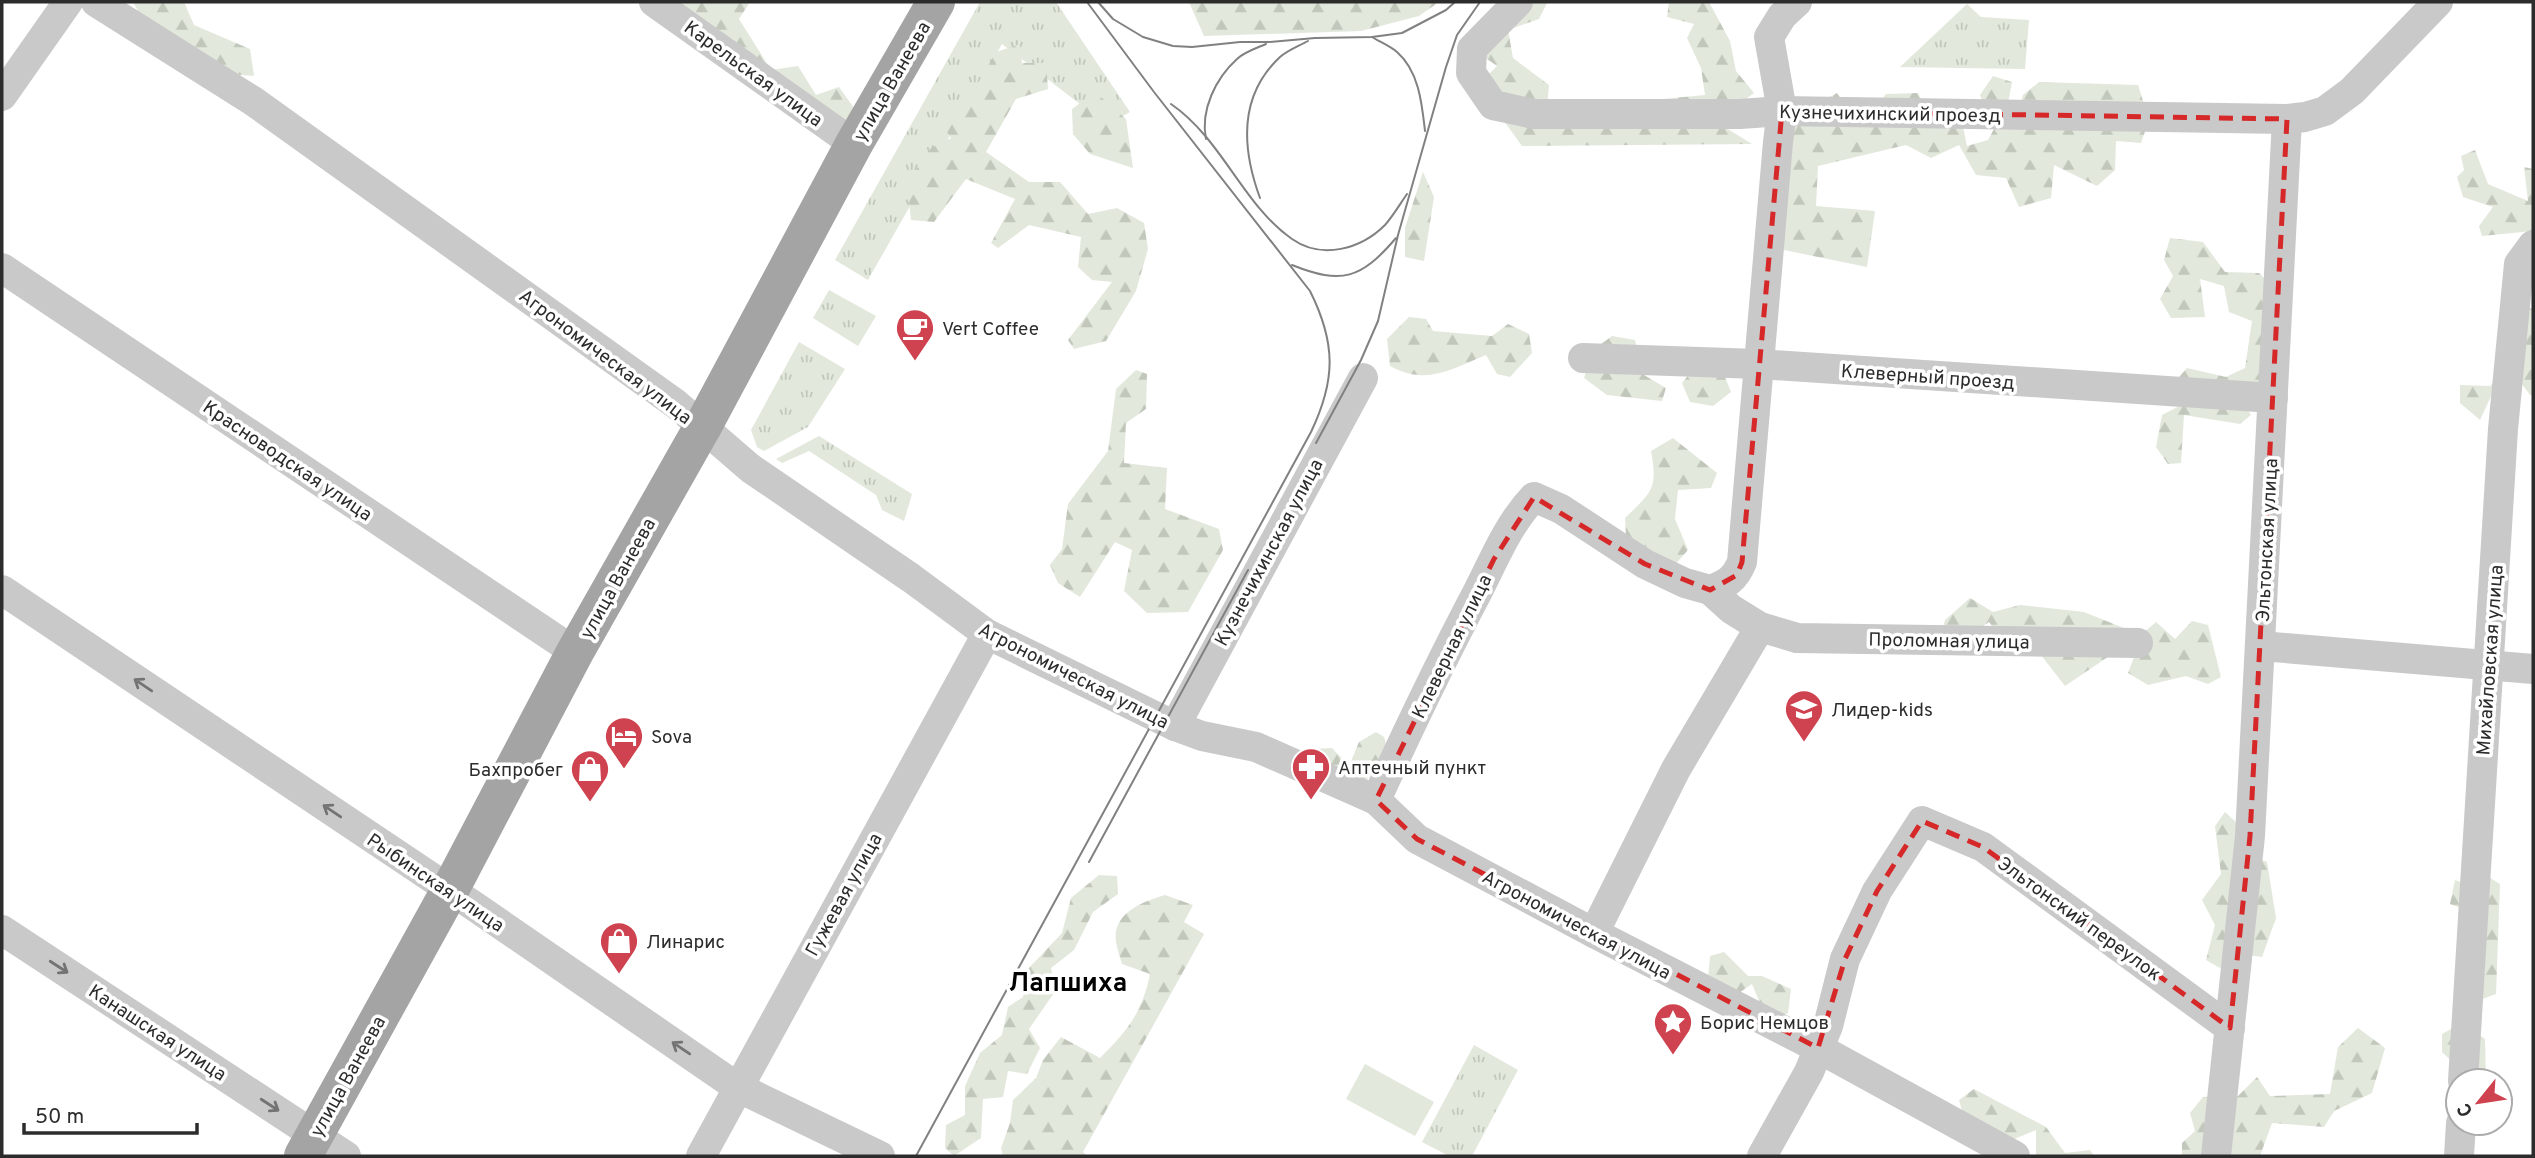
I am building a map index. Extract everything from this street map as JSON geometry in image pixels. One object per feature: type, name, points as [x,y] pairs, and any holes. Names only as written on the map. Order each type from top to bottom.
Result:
[{"type":"main road","name":"улица Ванеева","points":[[309,1145],[450,890],[575,652],[702,428],[854,144],[936,2]]},
{"type":"street","points":[[2,96],[68,2]]},
{"type":"street","name":"Агрономическая улица","points":[[96,2],[253,100],[676,404],[750,468],[911,578],[987,634],[1175,726],[1202,736],[1256,747],[1376,800],[1417,839],[1818,1048],[2015,1156]]},
{"type":"street","name":"Карельская улица","points":[[654,2],[854,144]]},
{"type":"street","name":"Кузнечихинский проезд","points":[[1518,2],[1472,49],[1471,74],[1493,105],[1534,114],[1727,114],[1782,111],[2287,119]]},
{"type":"street","points":[[1710,590],[1727,584],[1737,575],[1742,562],[1777,142],[1782,111],[1769,37],[1782,16],[1797,2]]},
{"type":"street","points":[[2287,119],[2325,111],[2352,91],[2438,2]]},
{"type":"street","name":"Эльтонская улица","points":[[2216,1156],[2250,836],[2287,119]]},
{"type":"street","name":"Михайловская улица","points":[[2464,1067],[2503,429],[2519,264],[2533,245]]},
{"type":"street","name":"Красноводская улица","points":[[2,268],[575,652]]},
{"type":"street","name":"Клеверный проезд","points":[[1583,358],[1758,364],[2273,398]]},
{"type":"street","name":"Кузнечихинская улица","points":[[1175,726],[1363,378]]},
{"type":"street","name":"Проломная улица","points":[[1534,497],[1561,509],[1645,564],[1685,583],[1710,590],[1731,609],[1760,627],[1797,638],[2138,643]]},
{"type":"street","name":"Клеверная улица","points":[[1376,800],[1494,559],[1520,512],[1534,497]]},
{"type":"street","name":"Рыбинская улица","points":[[2,590],[450,890],[737,1087],[880,1156]]},
{"type":"street","points":[[1594,933],[1676,769],[1760,627]]},
{"type":"street","name":"Гужевая улица","points":[[701,1156],[987,634]]},
{"type":"street","points":[[2261,646],[2533,669]]},
{"type":"street","name":"Эльтонский переулок","points":[[1818,1048],[1828,1026],[1851,947],[1877,891],[1922,821],[1983,847],[2230,1028]]},
{"type":"street","name":"Канашская улица","points":[[2,930],[309,1145],[346,1156]]},
{"type":"street","points":[[1762,1156],[1809,1072],[1818,1048]]},
{"type":"street","points":[[2459,1156],[2460,1137]]},
{"type":"highlighted area","points":[[1782,111],[2287,119],[2250,836],[2230,1028],[1983,847],[1922,821],[1877,891],[1845,959],[1818,1048],[1417,839],[1376,800],[1494,559],[1534,497],[1645,564],[1710,590],[1737,575],[1742,562]]},
{"type":"green space","points":[[133,2],[184,2],[194,25],[250,49],[254,76],[204,72],[139,13]]},
{"type":"green space","points":[[660,2],[750,2],[739,19],[771,70],[798,66],[816,95],[839,87],[859,115],[843,129],[812,104],[773,105],[763,68]]},
{"type":"green space","points":[[980,2],[1056,2],[1130,112],[1107,125],[1002,44],[868,280],[835,260]]},
{"type":"green space","points":[[1189,2],[1439,2],[1419,16],[1361,31],[1204,36]]},
{"type":"green space","points":[[1512,2],[1547,3],[1539,19],[1508,30],[1513,58],[1549,85],[1547,107],[1476,87],[1497,66],[1470,47]]},
{"type":"green space","points":[[1669,2],[1709,2],[1730,41],[1736,71],[1754,93],[1734,108],[1723,126],[1752,144],[1522,146],[1504,121],[1705,95],[1701,68],[1687,38],[1694,24],[1667,17]]},
{"type":"green space","points":[[1967,4],[1981,17],[2029,20],[2025,69],[1900,67]]},
{"type":"green space","points":[[1020,44],[1022,63],[1046,63],[1048,89],[1016,99],[986,152],[1029,182],[1060,182],[1088,214],[1117,208],[1144,223],[1148,249],[1136,291],[1106,341],[1074,349],[1068,340],[1112,282],[1092,280],[1078,267],[1081,237],[1029,225],[998,248],[991,243],[1015,199],[966,179],[934,222],[911,220],[907,183],[931,148],[951,138],[941,123],[944,109],[962,111],[996,52]]},
{"type":"green space","points":[[1993,76],[2012,82],[2005,119],[2017,118],[2023,95],[2039,82],[2138,85],[2149,120],[2141,143],[2116,141],[2115,170],[2097,186],[2054,165],[2051,198],[2019,207],[2006,178],[1976,175],[1959,145],[1931,158],[1906,145],[1818,166],[1816,206],[1875,211],[1867,267],[1774,248],[1785,131],[1815,105],[1837,93],[1853,117],[1869,115],[1886,94],[1918,93],[1928,116],[1961,117],[1967,146],[1988,140],[1994,129],[1980,95]]},
{"type":"green space","points":[[1095,92],[1126,119],[1133,168],[1090,154],[1073,134],[1072,109]]},
{"type":"green space","points":[[2475,150],[2488,184],[2528,201],[2524,167],[2533,169],[2533,231],[2482,236],[2479,226],[2493,207],[2463,197],[2457,177],[2464,170],[2461,156]]},
{"type":"green space","points":[[1423,172],[1434,197],[1424,261],[1405,257],[1405,228]]},
{"type":"green space","points":[[2170,238],[2203,242],[2225,272],[2259,273],[2273,287],[2260,387],[2242,400],[2251,415],[2240,424],[2184,415],[2181,463],[2168,464],[2156,447],[2162,415],[2193,399],[2179,377],[2187,368],[2226,377],[2245,368],[2252,321],[2229,312],[2224,286],[2200,279],[2205,317],[2171,318],[2160,299],[2173,276],[2164,260]]},
{"type":"green space","points":[[829,290],[876,316],[858,346],[813,318]]},
{"type":"green space","points":[[2509,304],[2533,309],[2533,395],[2530,395],[2519,380],[2492,394],[2480,420],[2460,403],[2460,385],[2490,386],[2516,361]]},
{"type":"green space","points":[[1409,317],[1426,319],[1433,331],[1492,336],[1508,324],[1529,334],[1532,353],[1510,377],[1497,374],[1486,355],[1439,373],[1415,375],[1403,372],[1390,366],[1387,339]]},
{"type":"green space","points":[[1612,336],[1635,340],[1644,375],[1666,388],[1662,401],[1607,395],[1584,378],[1593,350]]},
{"type":"green space","points":[[799,342],[845,369],[808,427],[764,451],[757,447],[751,430]]},
{"type":"green space","points":[[1695,367],[1721,367],[1731,392],[1713,406],[1690,402],[1682,383]]},
{"type":"green space","points":[[1136,370],[1147,374],[1146,409],[1126,423],[1124,463],[1167,468],[1165,509],[1219,529],[1223,550],[1188,612],[1147,613],[1124,591],[1132,550],[1115,542],[1080,597],[1058,583],[1050,565],[1062,549],[1068,504],[1108,451],[1116,389]]},
{"type":"green space","points":[[819,436],[912,494],[904,521],[882,510],[876,495],[809,451],[782,463],[776,459]]},
{"type":"green space","points":[[1673,438],[1717,473],[1711,488],[1678,490],[1675,519],[1688,550],[1671,569],[1627,557],[1625,518],[1651,489],[1654,474],[1651,451]]},
{"type":"green space","points":[[1970,598],[1993,612],[2020,605],[2084,612],[2141,635],[2156,622],[2175,639],[2192,621],[2208,625],[2221,677],[2208,684],[2186,676],[2148,685],[2128,673],[2137,649],[2121,648],[2065,686],[2037,650],[2010,650],[1989,622],[1948,650],[1937,648],[1945,620]]},
{"type":"green space","points":[[1376,732],[1384,737],[1390,759],[1351,793],[1306,757],[1312,749],[1332,748],[1349,766],[1359,742]]},
{"type":"green space","points":[[2225,812],[2239,825],[2243,853],[2267,862],[2276,918],[2262,957],[2229,952],[2220,968],[2206,960],[2215,925],[2202,900],[2221,874],[2215,826]]},
{"type":"green space","points":[[2482,873],[2500,884],[2496,994],[2474,1002],[2468,911],[2450,904],[2455,880],[2469,885]]},
{"type":"green space","points":[[1099,875],[1117,876],[1118,894],[1093,912],[1074,950],[1051,968],[1056,990],[1029,1029],[1040,1048],[1027,1074],[1008,1071],[1003,1097],[983,1099],[981,1138],[954,1156],[945,1148],[946,1125],[965,1115],[965,1086],[980,1053],[1002,1035],[1008,1007],[1023,997],[1029,968],[1062,933],[1071,898]]},
{"type":"green space","points":[[1165,895],[1193,905],[1184,922],[1204,934],[1083,1152],[1087,1156],[1003,1156],[1001,1148],[1010,1123],[1013,1100],[1036,1078],[1043,1060],[1061,1037],[1100,1058],[1132,1020],[1143,1000],[1150,974],[1122,964],[1116,945],[1116,932],[1119,923],[1130,910]]},
{"type":"green space","points":[[1724,952],[1748,976],[1762,976],[1791,989],[1788,1013],[1777,1019],[1762,1008],[1752,984],[1736,995],[1708,978],[1710,956]]},
{"type":"green space","points":[[2462,1023],[2485,1039],[2486,1067],[2458,1067],[2442,1052],[2442,1034]]},
{"type":"green space","points":[[2358,1028],[2385,1048],[2372,1093],[2334,1111],[2324,1127],[2272,1123],[2260,1156],[2182,1156],[2182,1143],[2195,1131],[2190,1113],[2203,1097],[2238,1096],[2257,1077],[2270,1096],[2330,1094],[2338,1047]]},
{"type":"green space","points":[[1474,1045],[1518,1070],[1472,1156],[1449,1156],[1422,1142]]},
{"type":"green space","points":[[1365,1064],[1434,1102],[1415,1136],[1346,1099]]},
{"type":"green space","points":[[1974,1089],[2046,1127],[2065,1153],[2090,1150],[2094,1156],[2036,1156],[2036,1130],[2005,1143],[1965,1122],[1959,1100]]},
{"type":"tram line","points":[[916,1156],[1311,432],[1329,378],[1330,362],[1325,328],[1310,291],[1087,2]]},
{"type":"tram line","points":[[1098,2],[1113,19],[1143,37],[1173,46],[1192,47],[1402,33],[1446,10],[1455,2]]},
{"type":"tram line","points":[[1316,443],[1361,360],[1378,321],[1398,235],[1446,67],[1457,35],[1480,2]]},
{"type":"tram line","points":[[1372,37],[1397,52],[1410,69],[1418,88],[1425,131]]},
{"type":"tram line","points":[[1260,198],[1247,142],[1250,106],[1266,72],[1280,57],[1308,41]]},
{"type":"tram line","points":[[1206,139],[1205,117],[1211,95],[1222,75],[1240,57],[1266,44]]},
{"type":"tram line","points":[[1171,104],[1205,135],[1275,225],[1304,245],[1328,250],[1353,246],[1385,225],[1407,194]]},
{"type":"tram line","points":[[1292,265],[1324,275],[1350,274],[1372,262],[1396,238]]},
{"type":"tram line","points":[[1089,862],[1248,570]]},
{"type":"place","name":"Vert Coffee","points":[[915,362]]},
{"type":"place","name":"Лидер-kids","points":[[1804,743]]},
{"type":"place","name":"Sova","points":[[624,770]]},
{"type":"place","name":"Аптечный пункт","points":[[1311,801]]},
{"type":"place","name":"Бахпробег","points":[[590,803]]},
{"type":"place","name":"Линарис","points":[[619,975]]},
{"type":"place","name":"Борис Немцов","points":[[1673,1056]]},
{"type":"district","name":"Лапшиха","points":[[1068,982]]}]
